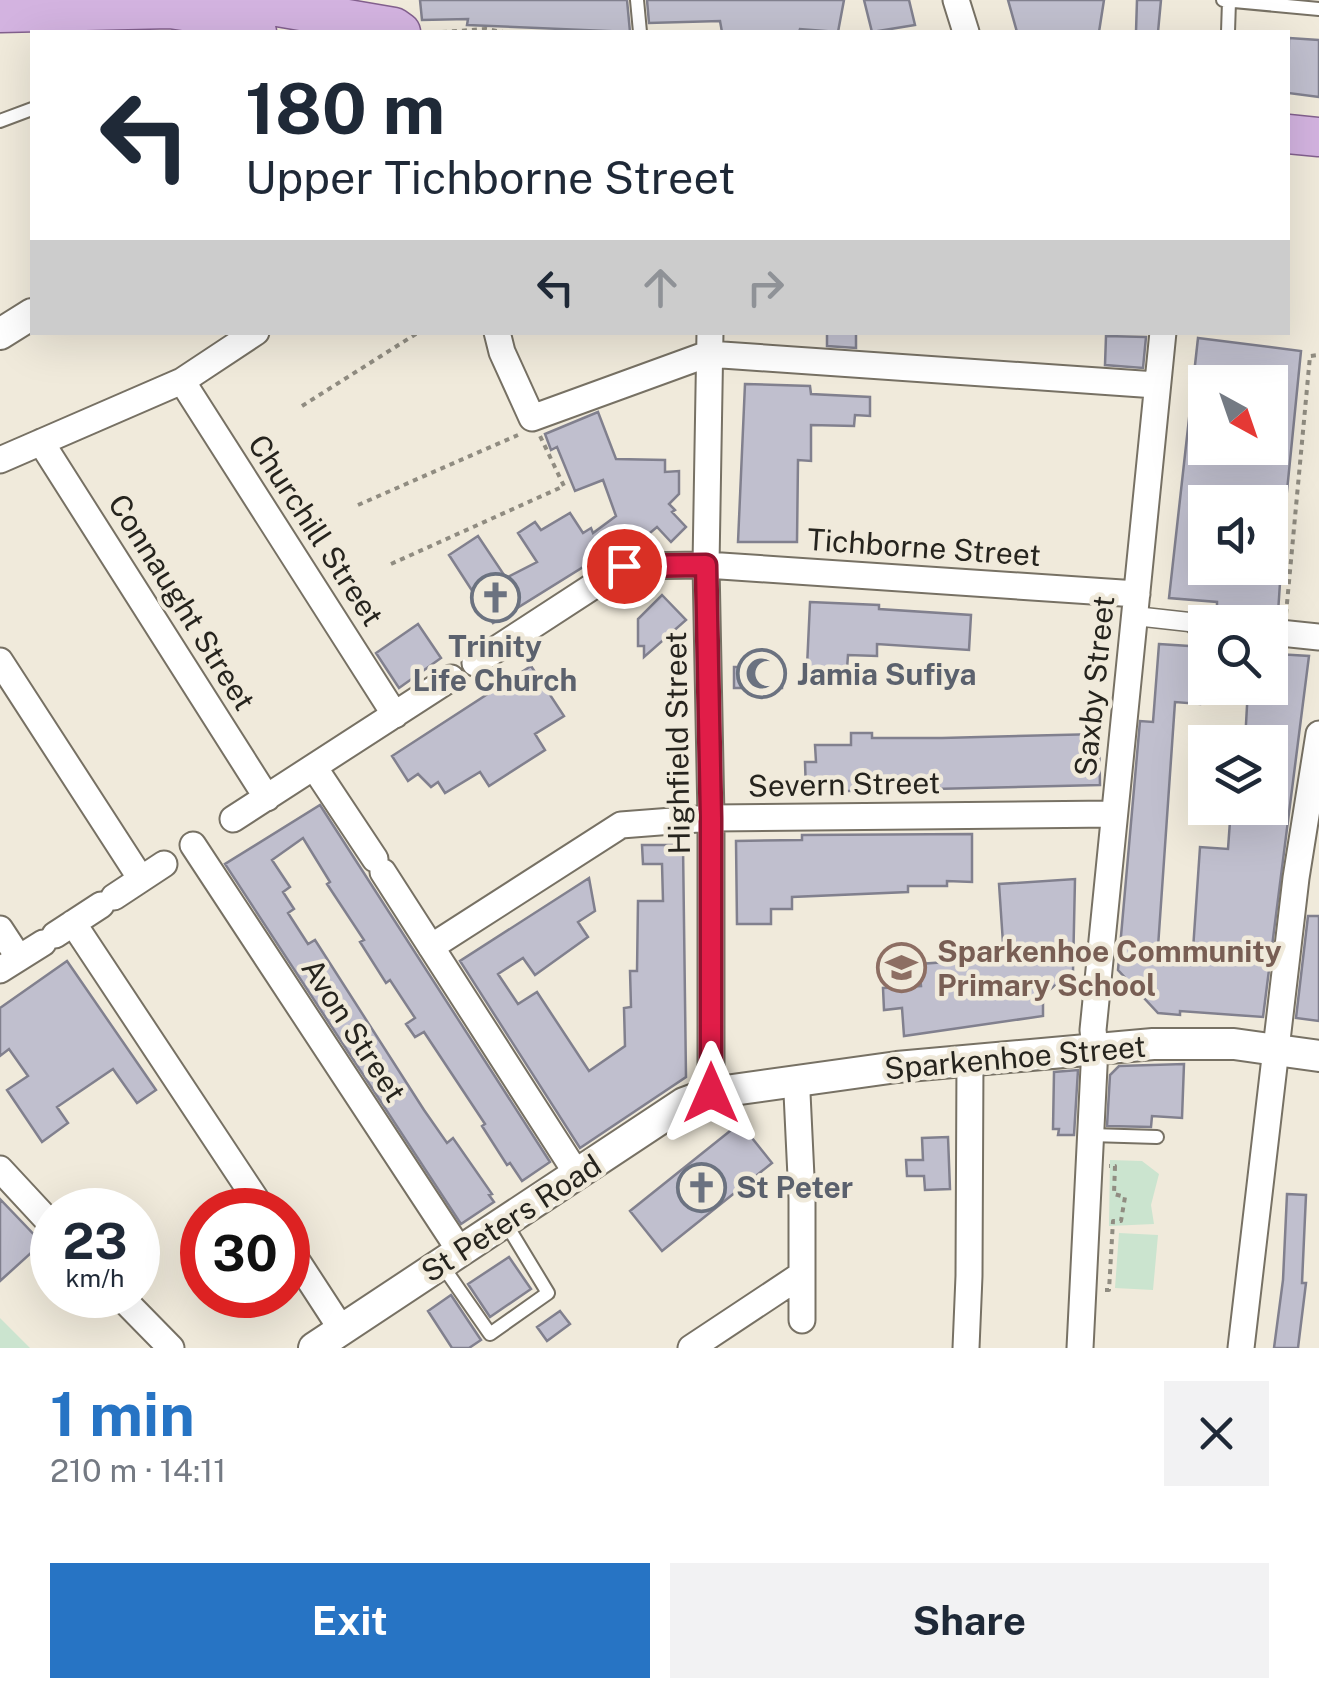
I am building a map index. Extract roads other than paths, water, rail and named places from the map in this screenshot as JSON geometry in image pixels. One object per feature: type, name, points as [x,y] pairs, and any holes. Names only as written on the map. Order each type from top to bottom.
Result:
[{"type":"main road","points":[[0,13],[170,9],[225,16],[272,6],[393,20]]},
{"type":"main road","points":[[1290,134],[1319,138]]},
{"type":"street","points":[[0,334],[30,315]]},
{"type":"street","points":[[0,460],[182,381],[251,335]]},
{"type":"street","points":[[498,335],[532,418],[709,343],[1156,385]]},
{"type":"street","name":"Saxby Street","points":[[1080,1348],[1093,1030],[1163,335]]},
{"type":"street","name":"Highfield Street","points":[[709,343],[706,565],[711,1093]]},
{"type":"street","name":"Churchill Street","points":[[182,381],[395,714]]},
{"type":"street","name":"Connaught Street","points":[[41,442],[267,798]]},
{"type":"street","name":"Tichborne Street","points":[[475,663],[624,566],[706,565],[1136,605]]},
{"type":"street","points":[[1136,605],[1188,619]]},
{"type":"street","points":[[1288,634],[1319,637]]},
{"type":"street","points":[[0,662],[142,879]]},
{"type":"street","points":[[0,929],[9,964],[451,678]]},
{"type":"street","points":[[1241,1348],[1278,1050],[1308,879],[1319,734]]},
{"type":"street","points":[[314,767],[578,1174]]},
{"type":"street","name":"Severn Street","points":[[432,946],[622,825],[711,818],[1113,814]]},
{"type":"street","name":"Avon Street","points":[[195,844],[450,1257]]},
{"type":"street","points":[[57,934],[247,1188]]},
{"type":"street","name":"Sparkenhoe Street","points":[[711,1093],[1095,1047],[1182,1042],[1319,1056]]},
{"type":"street","points":[[966,1348],[970,1059]]},
{"type":"street","name":"St Peters Road","points":[[314,1348],[684,1103],[711,1093]]},
{"type":"street","points":[[798,1093],[802,1320]]},
{"type":"street","points":[[0,1170],[30,1202]]},
{"type":"street","points":[[691,1348],[801,1275]]},
{"type":"street","points":[[310,1281],[342,1330]]},
{"type":"street","points":[[142,1318],[171,1348]]},
{"type":"lane","points":[[637,0],[640,30]]},
{"type":"lane","points":[[1228,30],[1226,0],[1319,9]]},
{"type":"lane","points":[[0,121],[30,110]]},
{"type":"lane","points":[[1091,1135],[1157,1137]]},
{"type":"lane","points":[[450,1257],[490,1334],[548,1294],[505,1222]]},
{"type":"place","name":"Trinity Life Church","points":[[495,597]]},
{"type":"place","name":"Jamia Sufiya","points":[[762,674]]},
{"type":"place","name":"Sparkenhoe Community Primary School","points":[[902,968]]},
{"type":"place","name":"St Peter","points":[[701,1187]]}]
